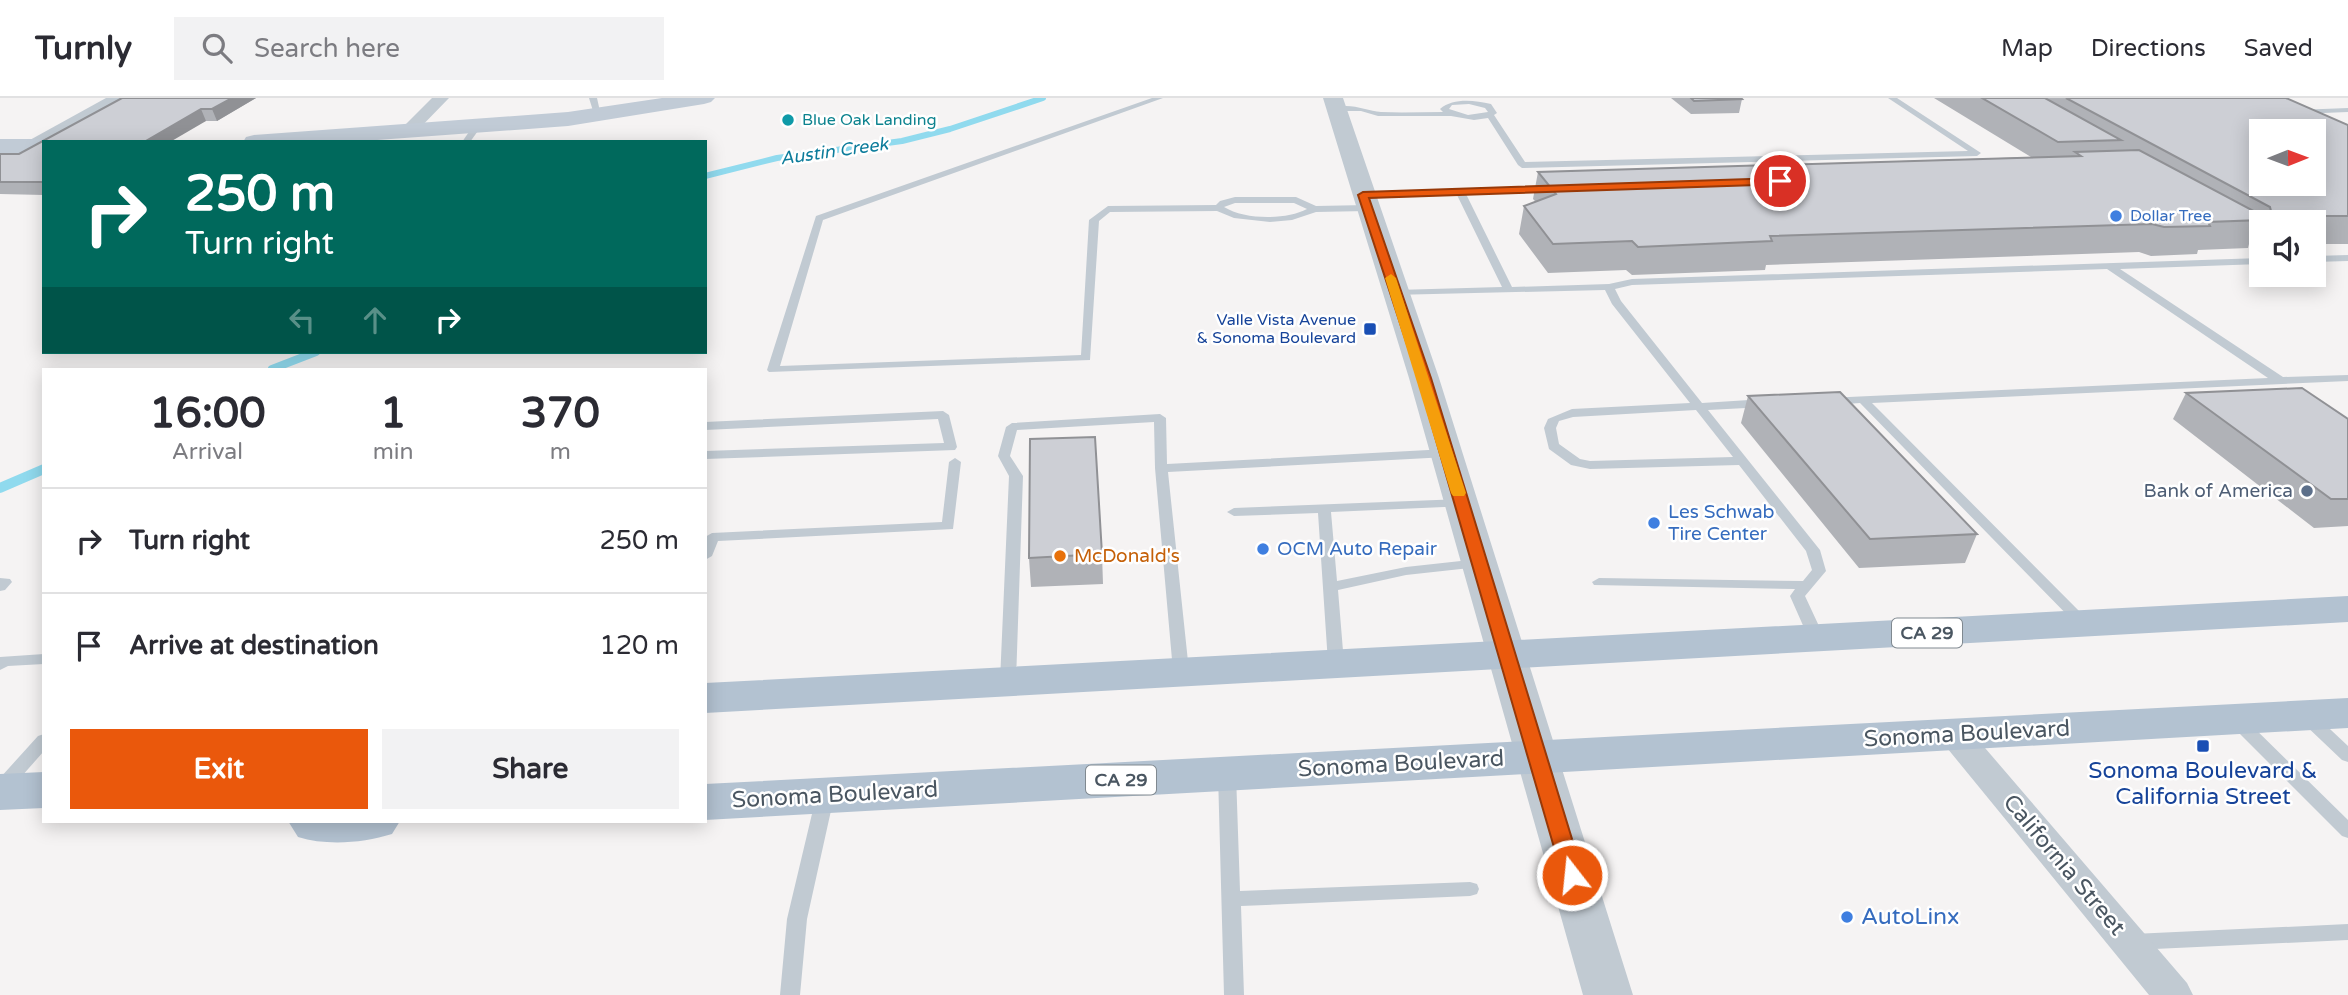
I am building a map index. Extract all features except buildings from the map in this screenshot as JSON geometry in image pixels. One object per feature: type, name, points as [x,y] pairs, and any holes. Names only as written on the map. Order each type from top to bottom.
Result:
[{"type":"main road","points":[[314,140],[471,135],[596,106],[704,98]]},
{"type":"main road","points":[[0,146],[35,146]]},
{"type":"main road","name":"CA 29","points":[[707,698],[2348,609]]},
{"type":"main road","name":"Sonoma Boulevard","points":[[707,802],[2327,714]]},
{"type":"main road","points":[[0,791],[42,790]]},
{"type":"main road","points":[[314,823],[335,823]]},
{"type":"street","points":[[45,140],[118,98]]},
{"type":"street","points":[[403,137],[441,98]]},
{"type":"street","points":[[1344,105],[1365,201],[1447,453],[1608,995]]},
{"type":"street","name":"California Street","points":[[1955,735],[2173,995]]},
{"type":"lane","points":[[1159,98],[819,218],[773,370],[1086,358],[1094,220],[1108,209],[1219,208]]},
{"type":"lane","points":[[1490,115],[1522,165],[1977,153],[1892,98]]},
{"type":"lane","points":[[1344,105],[1378,114],[1448,109],[1462,102],[1481,101],[1493,110],[1490,115]]},
{"type":"lane","points":[[1448,109],[1471,117],[1490,115]]},
{"type":"lane","points":[[2292,119],[2286,114],[2348,110]]},
{"type":"lane","points":[[1219,208],[1224,214],[1236,217],[1299,217],[1314,209],[1365,201],[1460,192],[1565,188]]},
{"type":"lane","points":[[1460,192],[1509,290]]},
{"type":"lane","points":[[1219,208],[1223,203],[1235,200],[1296,200],[1314,209]]},
{"type":"lane","points":[[2326,259],[2348,258]]},
{"type":"lane","points":[[1396,293],[1609,287],[1632,282],[2249,261]]},
{"type":"lane","points":[[2109,266],[2303,396]]},
{"type":"lane","points":[[1609,287],[1616,302],[1814,550],[1819,571],[1797,596],[1817,639]]},
{"type":"lane","points":[[1819,401],[2348,378]]},
{"type":"lane","points":[[1862,399],[2084,624]]},
{"type":"lane","points":[[1743,461],[1607,466],[1576,462],[1553,446],[1549,428],[1554,419],[1572,414],[1780,403]]},
{"type":"lane","points":[[707,426],[943,415],[951,447],[707,455]]},
{"type":"lane","points":[[1009,681],[1016,476],[1004,456],[1012,427],[1160,418],[1161,468],[1181,671]]},
{"type":"lane","points":[[1161,468],[1447,453]]},
{"type":"lane","points":[[709,534],[948,526],[955,461]]},
{"type":"lane","points":[[1234,512],[1462,503]]},
{"type":"lane","points":[[1324,508],[1336,663]]},
{"type":"lane","points":[[1329,587],[1406,572],[1479,563]]},
{"type":"lane","points":[[1599,582],[1805,584]]},
{"type":"lane","points":[[0,665],[5,661],[42,660]]},
{"type":"lane","points":[[2327,714],[2348,756]]},
{"type":"lane","points":[[2235,719],[2348,831]]},
{"type":"lane","points":[[0,791],[42,742]]},
{"type":"lane","points":[[1227,774],[1234,995]]},
{"type":"lane","points":[[790,995],[797,919],[825,796]]},
{"type":"lane","points":[[1231,899],[1470,889]]},
{"type":"lane","points":[[2128,942],[2348,932]]},
{"type":"waterway","name":"Austin Creek","points":[[707,176],[777,158],[902,141],[950,129],[1043,98]]},
{"type":"waterway","name":"Austin Creek","points":[[275,368],[311,354]]},
{"type":"waterway","name":"Austin Creek","points":[[0,488],[42,470]]},
{"type":"slow traffic","points":[[1391,278],[1459,493]]},
{"type":"place","name":"Blue Oak Landing","points":[[788,120]]},
{"type":"place","name":"Dollar Tree","points":[[2116,216]]},
{"type":"place","name":"Valle Vista Avenue & Sonoma Boulevard","points":[[1370,329]]},
{"type":"place","name":"Bank of America","points":[[2307,491]]},
{"type":"place","name":"Les Schwab Tire Center","points":[[1654,523]]},
{"type":"place","name":"OCM Auto Repair","points":[[1263,549]]},
{"type":"place","name":"McDonald's","points":[[1060,556]]},
{"type":"place","name":"Sonoma Boulevard & California Street","points":[[2203,746]]},
{"type":"place","name":"AutoLinx","points":[[1847,917]]},
{"type":"route","points":[[1572,875],[1424,378],[1363,195],[1780,181]]}]
